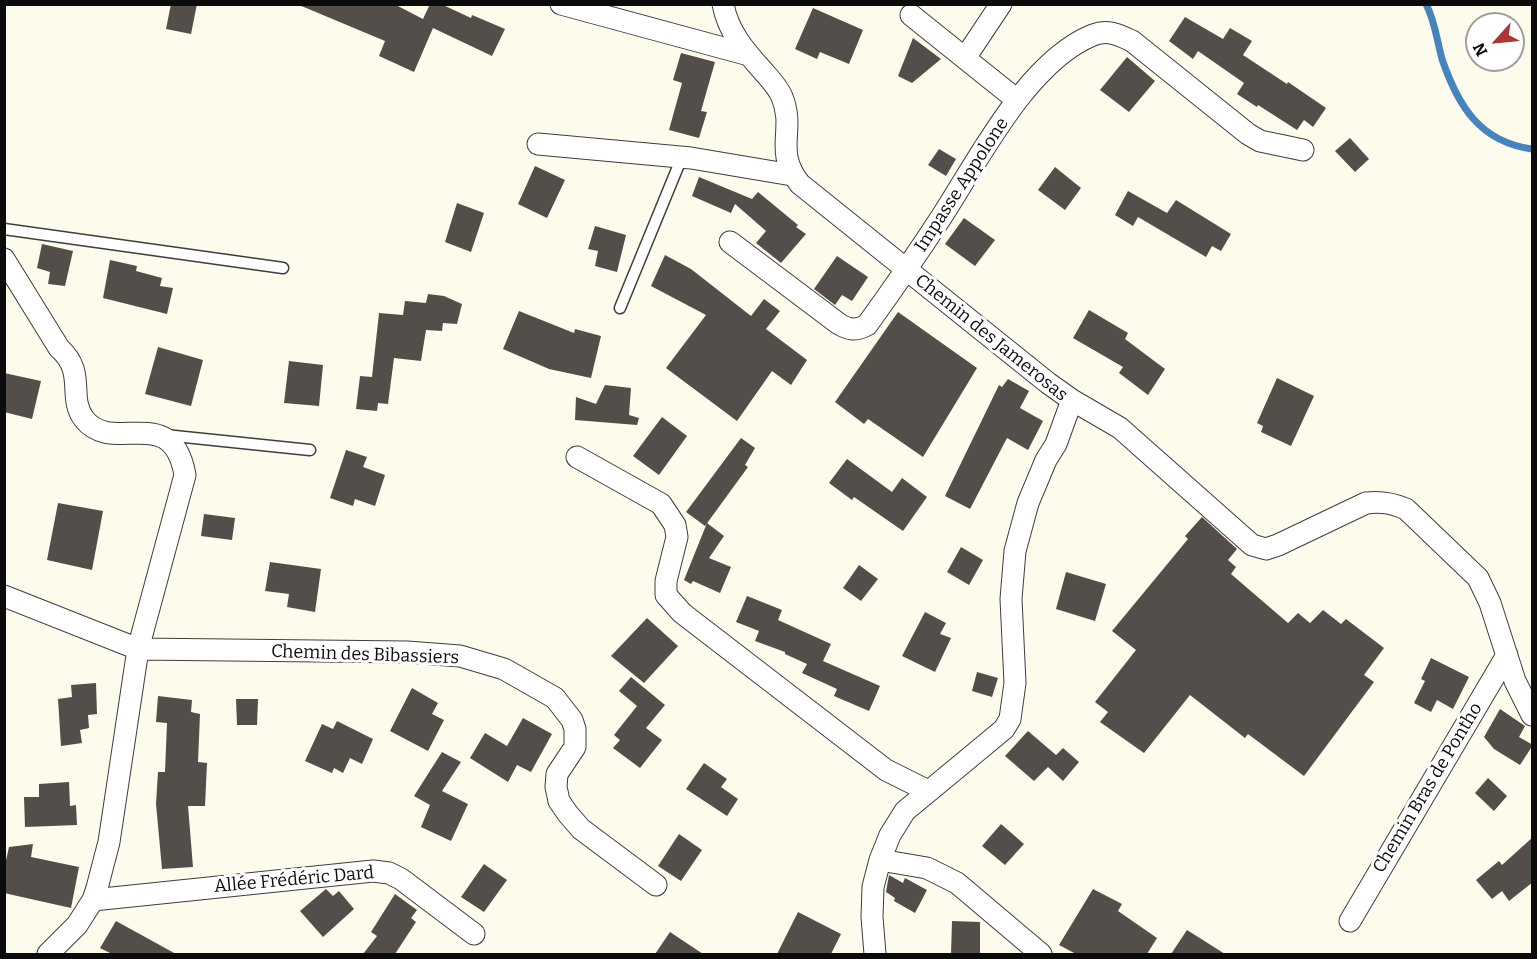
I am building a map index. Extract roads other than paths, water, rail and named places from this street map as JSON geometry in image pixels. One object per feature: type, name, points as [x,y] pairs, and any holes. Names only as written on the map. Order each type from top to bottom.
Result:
[{"type":"street","points":[[561,4],[749,55]]},
{"type":"street","points":[[537,144],[682,157],[792,175],[785,156],[788,119],[783,99],[731,30],[723,4]]},
{"type":"street","points":[[965,58],[1001,4]]},
{"type":"street","name":"Impasse Appolone","points":[[911,15],[1017,100]]},
{"type":"street","name":"Impasse Appolone","points":[[908,270],[1017,100],[1058,56],[1095,34],[1116,33],[1132,41],[1248,134],[1266,143],[1303,150]]},
{"type":"street","name":"Chemin des Jamerosas","points":[[792,175],[800,184],[1072,400],[1056,444],[1046,460],[1028,503],[1015,551],[1011,599],[1015,683],[1010,719],[1004,729],[905,811],[891,835],[880,860],[873,886],[872,917],[875,954]]},
{"type":"street","name":"Chemin des Jamerosas","points":[[730,242],[846,328],[854,330],[867,325],[908,270]]},
{"type":"street","points":[[4,259],[59,348],[72,364],[76,375],[78,406],[84,419],[96,428],[110,432],[150,434],[165,438],[176,446],[183,460],[185,475],[138,649],[109,842],[93,900],[77,925],[48,954]]},
{"type":"street","points":[[1072,400],[1120,428],[1252,545],[1266,549],[1278,545],[1366,504],[1393,503],[1406,509],[1478,578],[1490,603],[1515,681],[1533,715]]},
{"type":"street","points":[[578,457],[661,504],[675,525],[677,537],[666,581],[666,595],[682,613],[886,770],[928,791]]},
{"type":"street","name":"Chemin des Bibassiers","points":[[4,596],[138,649],[407,652],[460,656],[504,669],[555,698],[572,720],[575,729],[575,747],[557,774],[556,787],[560,801],[568,814],[580,829],[656,885]]},
{"type":"street","name":"Chemin Bras de Pontho","points":[[1350,921],[1507,655]]},
{"type":"street","points":[[880,860],[927,868],[957,883],[1041,954]]},
{"type":"street","name":"Allée Frédéric Dard","points":[[93,900],[372,871],[389,873],[401,879],[474,934]]},
{"type":"lane","points":[[620,308],[682,157]]},
{"type":"lane","points":[[4,229],[284,268]]},
{"type":"lane","points":[[150,434],[310,450]]},
{"type":"waterway","points":[[1426,4],[1434,24],[1448,76],[1464,106],[1485,130],[1498,139],[1532,149]]}]
